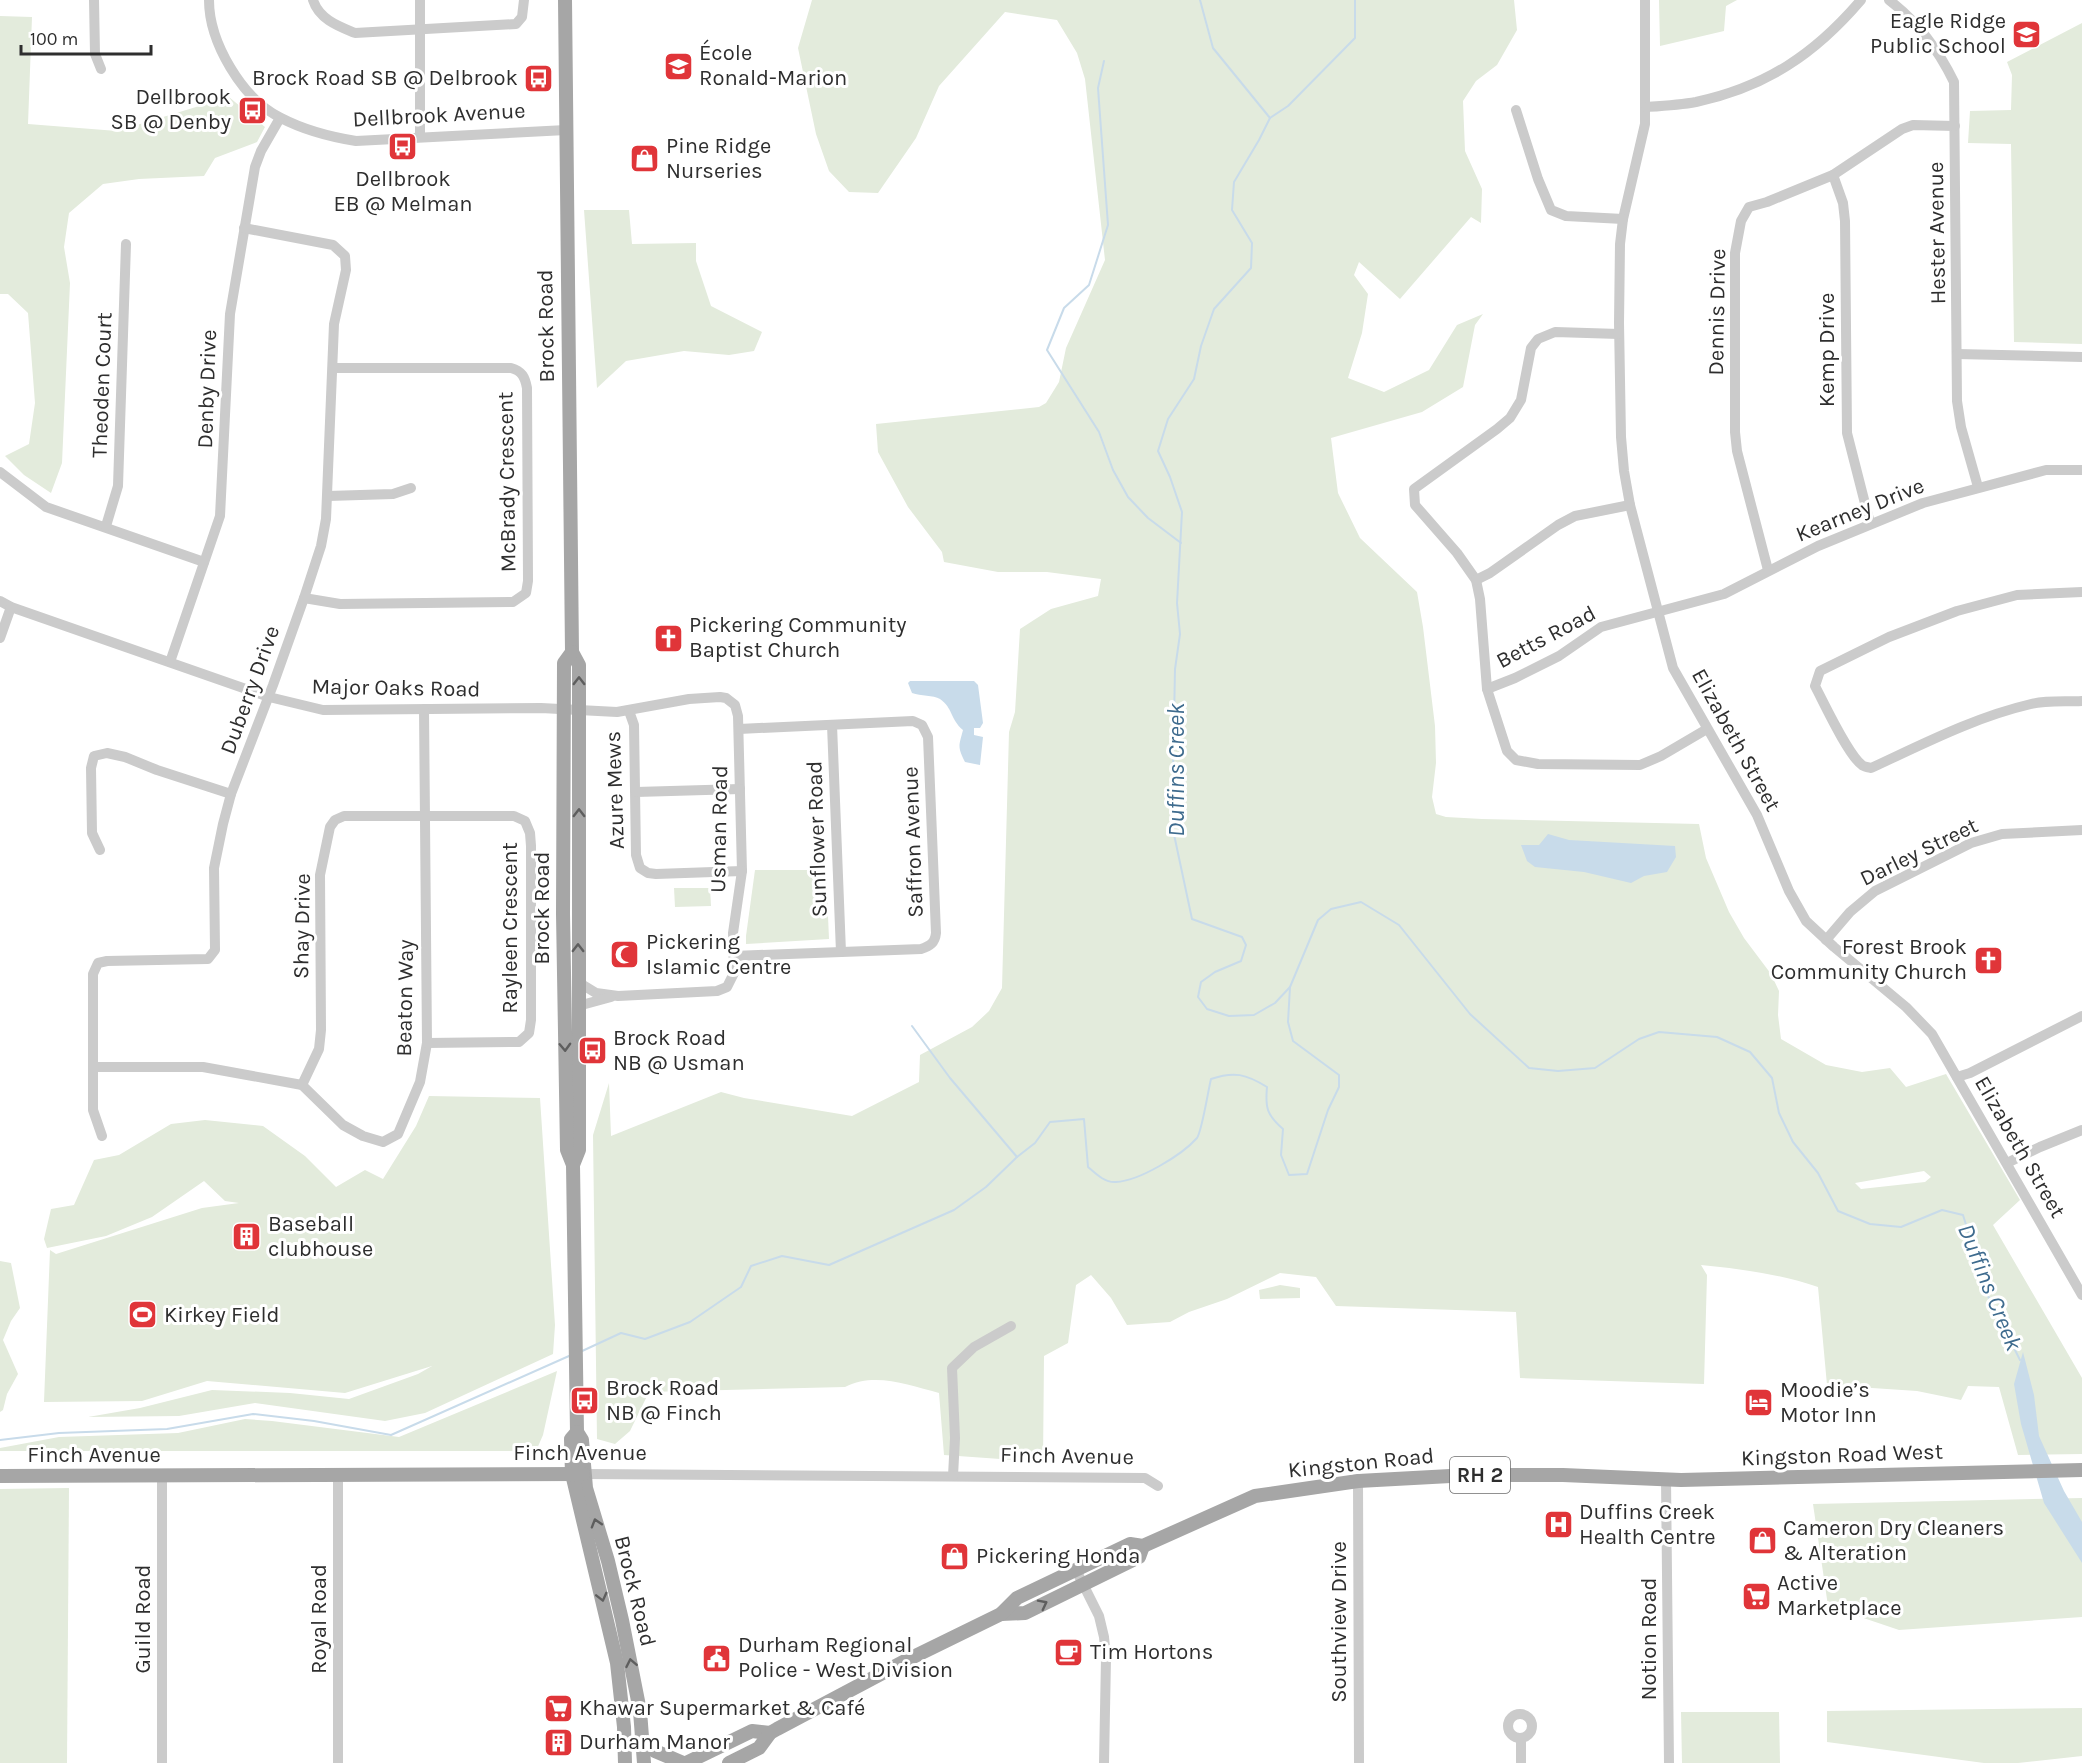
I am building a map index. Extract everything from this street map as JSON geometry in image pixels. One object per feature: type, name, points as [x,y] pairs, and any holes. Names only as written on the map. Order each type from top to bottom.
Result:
[{"type":"main road","name":"Brock Road","points":[[565,0],[572,652],[579,665],[579,1150],[573,1165]]},
{"type":"main road","name":"Brock Road","points":[[572,652],[564,663],[563,709],[563,989],[567,1150],[573,1165],[577,1432],[571,1439],[617,1663],[624,1726],[625,1763]]},
{"type":"main road","points":[[563,989],[578,1006]]},
{"type":"main road","name":"Kingston Road West","points":[[1666,1479],[2082,1470]]},
{"type":"main road","name":"Brock Road","points":[[578,1474],[608,1561],[622,1620],[640,1711],[644,1763]]},
{"type":"main road","name":"Finch Avenue","points":[[0,1476],[578,1474]]},
{"type":"main road","name":"Kingston Road","points":[[731,1762],[759,1748],[770,1733],[907,1660],[1001,1614],[1017,1598],[1130,1544],[1143,1546],[1255,1496],[1358,1481],[1469,1475],[1563,1475],[1666,1479]]},
{"type":"main road","name":"Kingston Road","points":[[1001,1614],[1025,1613],[1139,1557],[1143,1546]]},
{"type":"main road","name":"Kingston Road","points":[[684,1763],[752,1731],[770,1733]]},
{"type":"main road","points":[[644,1741],[655,1751],[684,1763]]},
{"type":"street","points":[[94,0],[95,54],[101,69]]},
{"type":"street","name":"Dellbrook Avenue","points":[[209,0],[209,15],[229,66],[254,98],[280,118],[327,136],[356,141],[566,130]]},
{"type":"street","points":[[312,0],[320,13],[334,25],[355,33],[516,24],[522,17],[524,0]]},
{"type":"street","points":[[420,0],[420,137]]},
{"type":"street","name":"Elizabeth Street","points":[[1645,0],[1646,107],[1640,153],[1623,219],[1620,244],[1621,437],[1630,505],[1673,668],[1758,815],[1789,891],[1806,921],[1906,1007],[1932,1034],[2082,1295]]},
{"type":"street","points":[[1646,107],[1713,98],[1743,89],[1779,72],[1823,41],[1861,0]]},
{"type":"street","name":"Hester Avenue","points":[[1889,0],[1910,16],[1927,36],[1954,82],[1957,400],[1978,488]]},
{"type":"street","points":[[1516,110],[1538,179],[1551,210],[1566,216],[1623,219]]},
{"type":"street","name":"Denby Drive","points":[[170,662],[220,516],[230,314],[255,167],[261,151],[280,118]]},
{"type":"street","name":"Dennis Drive","points":[[1768,570],[1736,441],[1735,254],[1742,221],[1749,207],[1833,175],[1902,129],[1913,125],[1955,126]]},
{"type":"street","name":"Kemp Drive","points":[[1833,175],[1843,203],[1845,221],[1847,433],[1870,523]]},
{"type":"street","name":"Duberry Drive","points":[[102,1136],[93,1110],[93,974],[98,963],[107,961],[208,959],[215,950],[214,868],[231,794],[269,697],[321,546],[328,496],[334,324],[346,270],[345,256],[333,245],[243,228]]},
{"type":"street","name":"Theoden Court","points":[[106,526],[118,486],[126,244]]},
{"type":"street","points":[[1619,334],[1555,332],[1538,339],[1531,348],[1521,400],[1510,418],[1414,489],[1415,505],[1457,552],[1476,580],[1480,598],[1487,689],[1507,751],[1516,760],[1538,764],[1640,765],[1661,756],[1707,729]]},
{"type":"street","points":[[1957,354],[2082,357]]},
{"type":"street","name":"McBrady Crescent","points":[[304,598],[340,604],[513,602],[526,593],[528,581],[527,388],[525,378],[519,370],[511,368],[333,368]]},
{"type":"street","name":"Kearney Drive","points":[[1659,611],[1724,594],[1768,570],[1870,523],[1923,503],[2046,470],[2082,470]]},
{"type":"street","points":[[0,472],[46,507],[204,562]]},
{"type":"street","points":[[328,496],[393,494],[411,488]]},
{"type":"street","points":[[1476,580],[1575,516],[1630,505]]},
{"type":"street","points":[[2082,592],[2017,595],[1957,611],[1889,638],[1820,671],[1815,686],[1835,726],[1855,757],[1862,765],[1871,768],[1992,715],[2033,703],[2082,701]]},
{"type":"street","name":"Major Oaks Road","points":[[0,601],[11,607],[269,697],[322,710],[629,711]]},
{"type":"street","points":[[0,638],[11,607]]},
{"type":"street","name":"Betts Road","points":[[1487,689],[1559,656],[1601,627],[1659,611]]},
{"type":"street","name":"Usman Road","points":[[578,1006],[618,996],[723,990],[733,979],[733,933],[742,871],[739,729],[735,705],[726,698],[720,697],[667,702],[629,711]]},
{"type":"street","name":"Beaton Way","points":[[302,1085],[343,1125],[363,1136],[382,1142],[398,1134],[420,1082],[427,1043],[424,709]]},
{"type":"street","name":"Azure Mews","points":[[629,711],[634,725],[636,855],[640,868],[648,873],[656,874],[742,871]]},
{"type":"street","name":"Saffron Avenue","points":[[734,956],[921,949],[933,942],[936,933],[930,771],[926,729],[918,723],[739,729]]},
{"type":"street","name":"Sunflower Road","points":[[832,725],[841,952]]},
{"type":"street","points":[[100,850],[92,833],[91,768],[94,756],[107,753],[124,757],[156,770],[231,794]]},
{"type":"street","points":[[636,792],[740,789]]},
{"type":"street","name":"Shay Drive","points":[[302,1085],[319,1049],[321,1030],[320,875],[330,827],[335,820],[344,816],[424,816]]},
{"type":"street","name":"Rayleen Crescent","points":[[424,816],[514,816],[525,821],[530,833],[531,846],[531,1020],[529,1033],[519,1042],[427,1043]]},
{"type":"street","name":"Darley Street","points":[[1826,940],[1850,912],[1875,891],[1971,843],[2002,834],[2082,831]]},
{"type":"street","name":"Usman Road","points":[[579,982],[596,993],[618,996]]},
{"type":"street","points":[[1957,1077],[2082,1016]]},
{"type":"street","points":[[93,1067],[203,1067],[302,1085]]},
{"type":"street","points":[[2007,1163],[2082,1130]]},
{"type":"street","points":[[953,1476],[955,1438],[952,1368],[974,1347],[1011,1326]]},
{"type":"street","name":"Royal Road","points":[[338,1474],[338,1763]]},
{"type":"street","name":"Finch Avenue","points":[[578,1474],[1145,1478],[1158,1486]]},
{"type":"street","name":"Guild Road","points":[[162,1476],[162,1763]]},
{"type":"street","name":"Notion Road","points":[[1666,1479],[1669,1763]]},
{"type":"street","name":"Southview Drive","points":[[1358,1481],[1359,1763]]},
{"type":"street","points":[[1076,1570],[1099,1616],[1104,1637],[1106,1658],[1104,1763]]},
{"type":"street","points":[[1521,1738],[1521,1763]]},
{"type":"green space","points":[[812,0],[1514,0],[1517,30],[1497,65],[1476,81],[1463,101],[1465,151],[1482,189],[1481,223],[1471,217],[1400,299],[1359,262],[1354,275],[1368,294],[1362,333],[1348,378],[1384,392],[1429,370],[1457,325],[1483,314],[1475,325],[1463,387],[1422,412],[1331,438],[1338,493],[1360,538],[1417,592],[1435,726],[1436,763],[1432,797],[1436,814],[1446,817],[1482,819],[1699,824],[1706,858],[1729,912],[1744,938],[1771,974],[1779,991],[1778,1015],[1781,1039],[1826,1065],[1862,1072],[1890,1068],[1906,1087],[1946,1074],[2020,1200],[1993,1225],[2082,1378],[2082,1454],[2018,1455],[1999,1387],[1968,1386],[1961,1400],[1917,1391],[1827,1385],[1818,1287],[1760,1273],[1701,1265],[1707,1275],[1704,1384],[1520,1378],[1516,1312],[1336,1306],[1316,1277],[1280,1273],[1227,1299],[1189,1312],[1170,1322],[1127,1325],[1111,1298],[1091,1275],[1076,1285],[1068,1343],[1044,1356],[1043,1462],[944,1455],[939,1393],[880,1380],[868,1380],[845,1387],[649,1392],[630,1431],[615,1444],[597,1439],[593,1135],[609,1083],[611,1136],[721,1092],[852,1116],[919,1082],[920,1055],[972,1027],[989,1011],[1002,988],[1009,732],[1015,712],[1020,629],[1051,609],[1098,596],[1101,579],[1047,572],[998,572],[944,562],[942,552],[908,507],[878,452],[876,424],[1039,407],[1046,403],[1059,382],[1066,348],[1105,260],[1085,79],[1077,53],[1057,20],[1005,12],[939,86],[916,138],[878,193],[849,192],[829,171],[816,134],[798,48]],"holes":[[[1924,1171],[1931,1177],[1925,1182],[1861,1189],[1855,1183]]]},
{"type":"green space","points":[[1659,0],[1737,0],[1726,6],[1724,31],[1660,46]]},
{"type":"green space","points":[[0,16],[32,17],[28,124],[117,131],[229,97],[265,127],[257,142],[215,158],[204,176],[139,179],[103,184],[69,213],[64,247],[70,283],[62,463],[51,493],[24,475],[5,456],[29,444],[35,403],[28,313],[8,294],[0,294]]},
{"type":"green space","points":[[2082,23],[2082,344],[2014,342],[2011,144],[1968,143],[1970,111],[2011,110],[2012,75],[2007,62]]},
{"type":"green space","points":[[584,210],[629,210],[632,244],[696,243],[696,261],[711,306],[762,332],[754,351],[729,355],[684,351],[626,361],[597,388]]},
{"type":"green space","points":[[755,870],[826,870],[829,939],[746,944]]},
{"type":"green space","points":[[674,888],[710,888],[711,906],[675,907]]},
{"type":"green space","points":[[429,1096],[540,1098],[555,1325],[553,1354],[425,1413],[385,1421],[255,1403],[179,1416],[88,1417],[140,1408],[212,1390],[290,1393],[349,1399],[418,1374],[432,1366],[345,1393],[207,1381],[142,1401],[44,1402],[50,1250],[56,1254],[202,1208],[239,1203],[225,1201],[204,1181],[152,1217],[106,1236],[47,1248],[44,1239],[51,1209],[74,1205],[94,1160],[119,1155],[171,1124],[205,1120],[263,1126],[305,1156],[336,1187],[365,1170],[383,1179],[416,1126]]},
{"type":"green space","points":[[0,1261],[11,1263],[20,1308],[11,1321],[3,1340],[18,1374],[7,1394],[3,1410],[0,1412]]},
{"type":"green space","points":[[1280,1285],[1300,1288],[1300,1298],[1260,1299],[1259,1290]]},
{"type":"green space","points":[[557,1371],[543,1435],[536,1451],[0,1451],[0,1448],[59,1437],[178,1433],[245,1419],[399,1437]]},
{"type":"green space","points":[[69,1488],[67,1763],[0,1763],[0,1489]]},
{"type":"green space","points":[[2082,1498],[2082,1617],[1899,1630],[1828,1606],[1813,1504]]},
{"type":"green space","points":[[2082,1708],[2082,1756],[2018,1763],[1984,1763],[1827,1742],[1827,1711]]},
{"type":"green space","points":[[1681,1712],[1779,1712],[1780,1763],[1682,1763]]},
{"type":"water","points":[[910,681],[974,681],[978,685],[983,723],[980,728],[974,728],[974,735],[983,737],[980,765],[965,762],[960,746],[963,730],[944,702],[937,698],[912,693],[908,683]]},
{"type":"water","points":[[1548,834],[1569,840],[1675,846],[1676,857],[1667,872],[1644,876],[1631,883],[1584,872],[1535,867],[1527,861],[1521,845],[1539,845]]},
{"type":"water","name":"Duffins Creek","points":[[2023,1352],[2034,1395],[2039,1436],[2064,1491],[2082,1522],[2082,1563],[2044,1503],[2021,1424],[2014,1384]]},
{"type":"waterway","points":[[1200,0],[1213,48],[1270,118]]},
{"type":"waterway","name":"Duffins Creek","points":[[1355,0],[1355,38],[1288,106],[1270,118],[1234,182],[1232,210],[1252,243],[1251,268],[1214,309],[1201,346],[1194,379],[1168,419],[1158,451],[1182,512],[1177,603],[1180,634],[1175,669],[1172,825],[1192,919],[1242,937],[1246,945],[1241,961],[1215,972],[1201,982],[1198,997],[1207,1009],[1229,1016],[1254,1015],[1275,1003],[1290,987],[1318,920],[1331,909],[1361,902],[1399,925],[1470,1014],[1529,1068],[1558,1071],[1595,1068],[1639,1039],[1659,1032],[1717,1037],[1750,1052],[1772,1078],[1779,1113],[1793,1142],[1818,1173],[1838,1211],[1870,1224],[1901,1227],[1942,1210],[1963,1215],[1988,1296],[2020,1360]]},
{"type":"waterway","points":[[1104,61],[1098,88],[1108,225],[1089,285],[1064,308],[1047,350],[1099,432],[1113,470],[1128,497],[1148,518],[1181,543]]},
{"type":"waterway","points":[[580,1352],[621,1333],[645,1339],[690,1322],[741,1287],[751,1266],[782,1256],[829,1265],[954,1210],[986,1187],[1035,1143],[1050,1122],[1084,1119],[1088,1167],[1101,1178],[1112,1182],[1125,1181],[1148,1172],[1171,1159],[1197,1138],[1211,1079],[1226,1075],[1240,1075],[1267,1087],[1268,1111],[1283,1129],[1281,1155],[1289,1175],[1307,1174],[1328,1110],[1339,1087],[1339,1075],[1293,1041],[1288,1022],[1290,987]]},
{"type":"waterway","points":[[912,1026],[950,1078],[1017,1157]]},
{"type":"waterway","points":[[0,1440],[59,1433],[167,1429],[253,1414],[314,1421],[391,1435],[569,1356]]},
{"type":"place","name":"Eagle Ridge Public School","points":[[2027,34]]},
{"type":"place","name":"École Ronald-Marion","points":[[678,66]]},
{"type":"place","name":"Brock Road SB @ Delbrook","points":[[539,78]]},
{"type":"place","name":"Dellbrook SB @ Denby","points":[[252,110]]},
{"type":"place","name":"Dellbrook EB @ Melman","points":[[403,147]]},
{"type":"place","name":"Pine Ridge Nurseries","points":[[645,159]]},
{"type":"place","name":"Pickering Community Baptist Church","points":[[668,638]]},
{"type":"place","name":"Pickering Islamic Centre","points":[[625,955]]},
{"type":"place","name":"Forest Brook Community Church","points":[[1988,960]]},
{"type":"place","name":"Brock Road NB @ Usman","points":[[592,1051]]},
{"type":"place","name":"Baseball clubhouse","points":[[247,1237]]},
{"type":"place","name":"Kirkey Field","points":[[143,1315]]},
{"type":"place","name":"Brock Road NB @ Finch","points":[[585,1401]]},
{"type":"place","name":"Moodie’s Motor Inn","points":[[1759,1403]]},
{"type":"place","name":"Duffins Creek Health Centre","points":[[1558,1525]]},
{"type":"place","name":"Cameron Dry Cleaners & Alteration","points":[[1762,1541]]},
{"type":"place","name":"Pickering Honda","points":[[955,1556]]},
{"type":"place","name":"Active Marketplace","points":[[1756,1596]]},
{"type":"place","name":"Tim Hortons","points":[[1069,1652]]},
{"type":"place","name":"Durham Regional Police - West Division","points":[[717,1658]]},
{"type":"place","name":"Khawar Supermarket & Café","points":[[558,1708]]},
{"type":"place","name":"Durham Manor","points":[[558,1742]]}]
